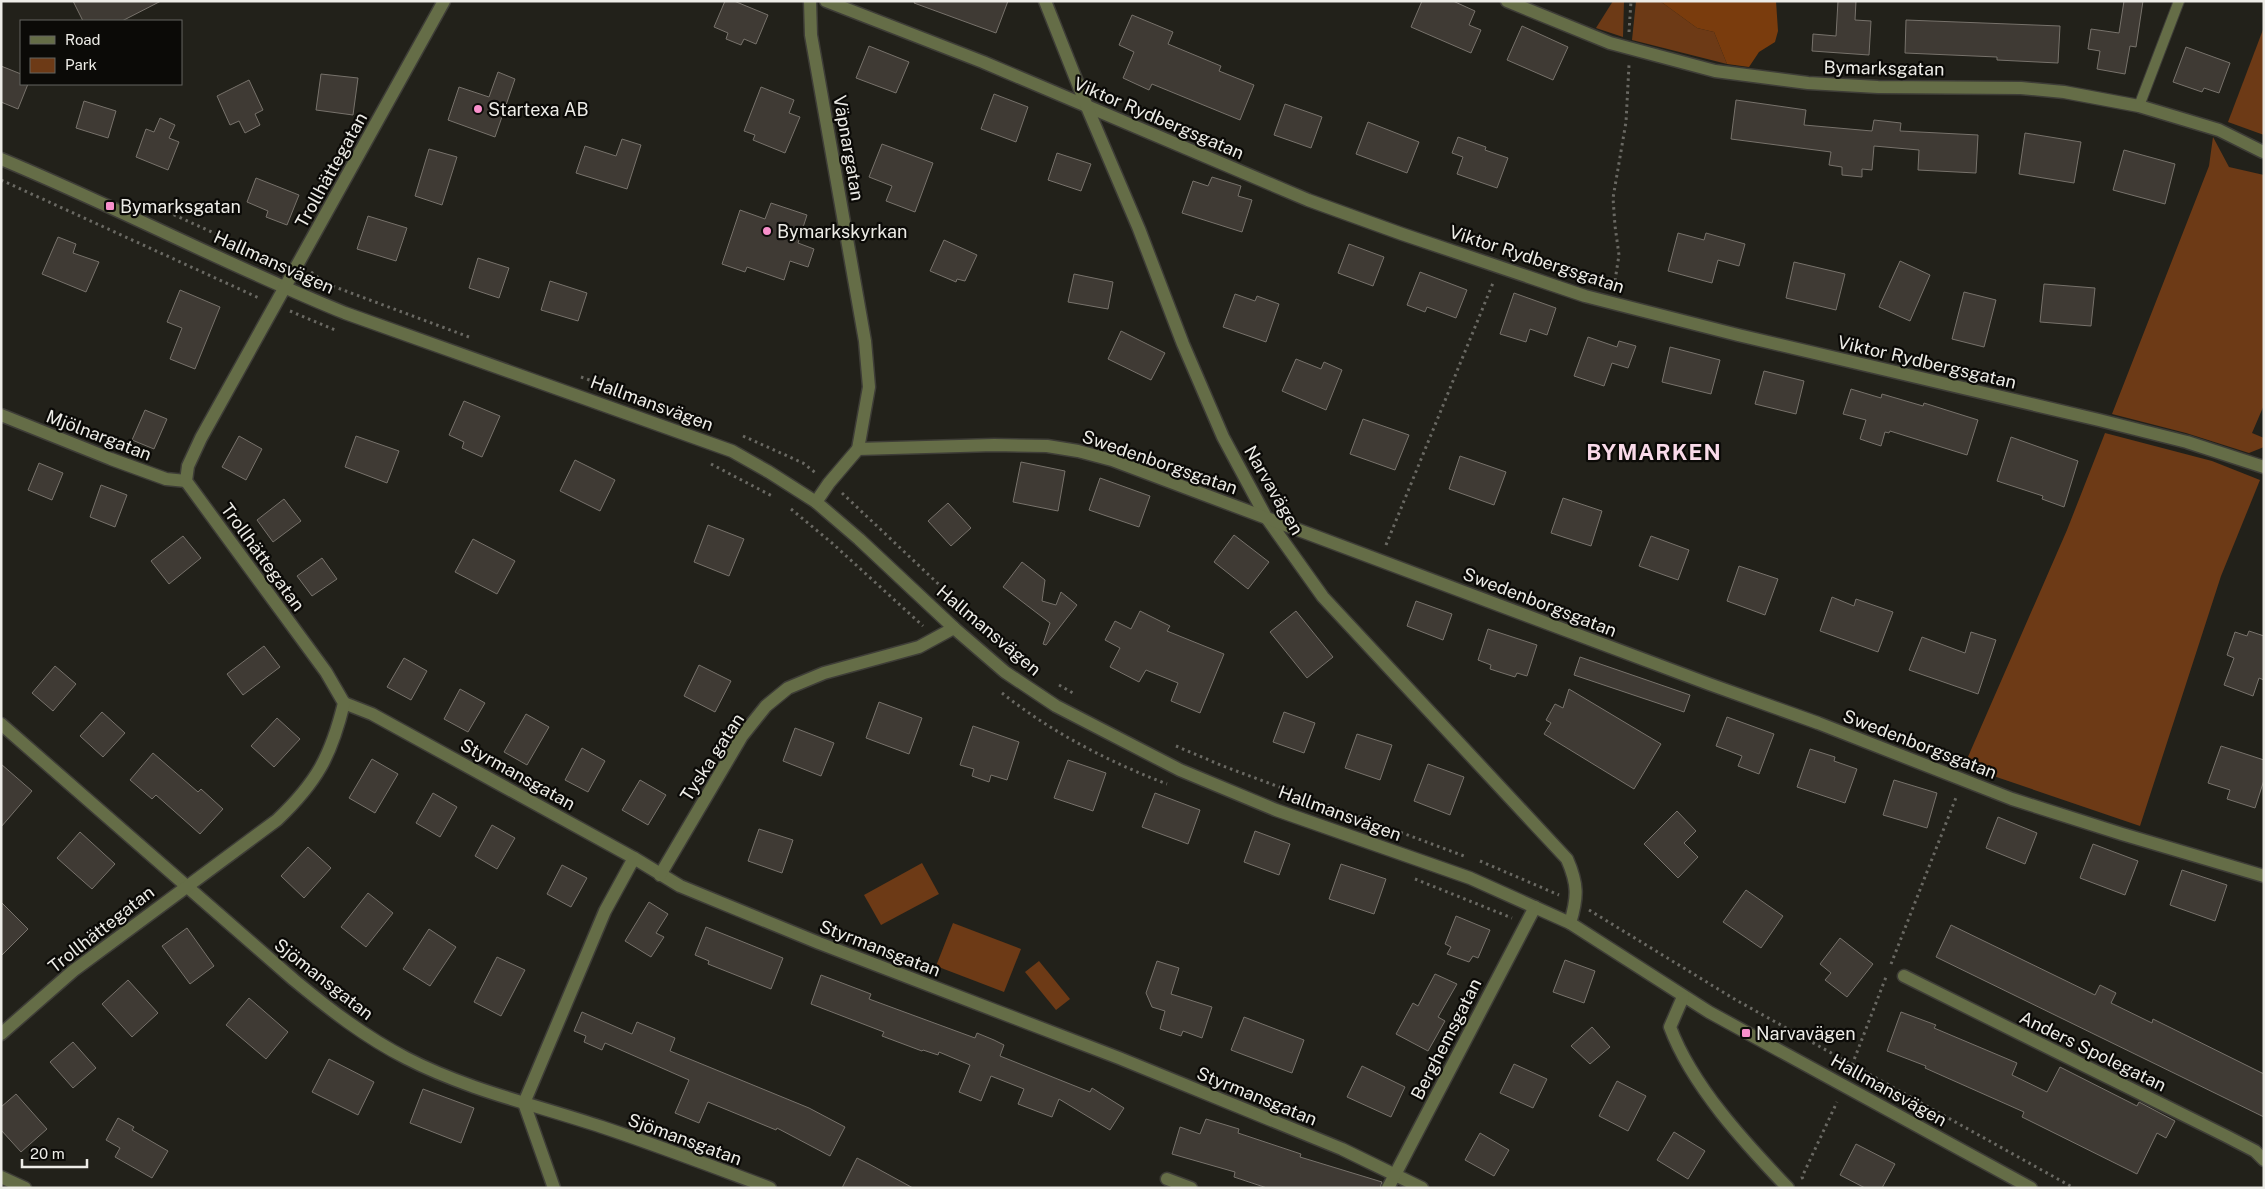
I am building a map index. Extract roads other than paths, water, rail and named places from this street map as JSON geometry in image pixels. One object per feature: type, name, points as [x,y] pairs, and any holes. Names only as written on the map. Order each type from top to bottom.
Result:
[{"type":"street","name":"Trollhättegatan","points":[[1,1034],[73,971],[277,820],[300,798],[319,771],[330,749],[344,703],[326,672],[186,482],[188,466],[201,438],[286,289],[444,1]]},
{"type":"street","name":"Väpnargatan","points":[[810,1],[811,35],[865,341],[869,387],[858,449]]},
{"type":"street","name":"Viktor Rydbergsgatan","points":[[826,1],[983,62],[1308,200],[1577,293],[2188,442],[2264,467]]},
{"type":"street","name":"Narvavägen","points":[[1045,1],[1086,107],[1139,229],[1182,344],[1223,437],[1266,517],[1323,597],[1567,859],[1576,880],[1576,902],[1570,923]]},
{"type":"street","name":"Bymarksgatan","points":[[1507,1],[1541,16],[1629,49],[1715,71],[1808,83],[1878,87],[2021,88],[2064,92],[2139,106],[2219,130],[2262,152]]},
{"type":"street","name":"Hallmansvägen","points":[[1,159],[110,206],[286,289],[345,313],[704,440],[747,459],[816,502],[1005,672],[1056,706],[1180,770],[1276,810],[1470,878],[1570,923],[1684,997],[1746,1033],[1854,1090],[2031,1188]]},
{"type":"street","name":"Mjölnargatan","points":[[1,415],[166,479],[186,482]]},
{"type":"street","name":"Swedenborgsgatan","points":[[858,449],[994,445],[1047,446],[1078,451],[1112,460],[1818,723],[2012,799],[2264,876]]},
{"type":"street","points":[[816,502],[829,483],[858,449]]},
{"type":"street","name":"Tyska gatan","points":[[660,875],[742,736],[766,706],[788,688],[807,679],[919,647],[954,628]]},
{"type":"street","name":"Styrmansgatan","points":[[344,703],[372,714],[634,858],[680,886],[819,943],[1119,1058],[1342,1149],[1422,1188]]},
{"type":"street","name":"Sjömansgatan","points":[[1,724],[333,1013],[371,1038],[406,1058],[456,1080],[602,1127],[770,1188]]},
{"type":"street","points":[[554,1188],[524,1103],[606,911],[634,858]]},
{"type":"street","name":"Berghemsgatan","points":[[1388,1188],[1535,907]]},
{"type":"street","name":"Anders Spolegatan","points":[[1904,976],[2226,1136],[2255,1151],[2264,1160]]},
{"type":"street","points":[[1684,997],[1670,1027],[1677,1046],[1716,1104],[1757,1158],[1788,1188]]},
{"type":"street","points":[[1,1177],[25,1188]]},
{"type":"street","points":[[1167,1179],[1191,1188]]},
{"type":"lane","points":[[2139,106],[2179,1]]},
{"type":"place","name":"Startexa AB","points":[[478,109]]},
{"type":"place","name":"Bymarksgatan","points":[[110,206]]},
{"type":"place","name":"Bymarkskyrkan","points":[[767,231]]},
{"type":"place","name":"Narvavägen","points":[[1746,1033]]},
{"type":"district","name":"BYMARKEN","points":[[1654,452]]}]
